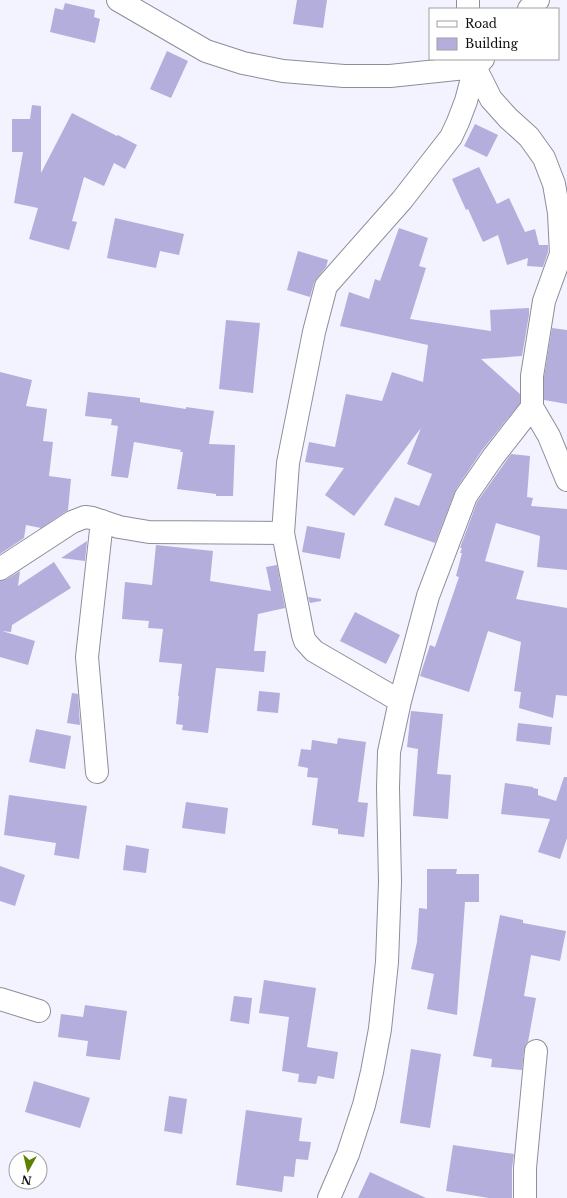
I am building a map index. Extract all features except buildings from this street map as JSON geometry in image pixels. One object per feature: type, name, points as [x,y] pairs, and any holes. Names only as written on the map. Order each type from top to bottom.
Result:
[{"type":"street","points":[[118,0],[206,51],[243,64],[283,72],[344,76],[390,76],[477,62]]},
{"type":"street","points":[[530,8],[538,0]]},
{"type":"street","points":[[477,62],[491,100],[529,137],[544,158],[554,184],[564,255],[544,301],[532,376],[532,406],[549,436],[567,480]]},
{"type":"street","points":[[400,701],[314,651],[305,642],[283,533],[288,463],[314,332],[326,286],[402,200],[451,137],[466,102],[477,62]]},
{"type":"street","points":[[329,1198],[348,1154],[364,1105],[380,1029],[387,962],[390,882],[388,796],[389,752],[400,701],[428,596],[466,496],[493,457],[532,406]]},
{"type":"street","points":[[0,569],[72,522],[85,517],[149,532],[283,533]]},
{"type":"street","points":[[97,772],[87,657],[102,521]]},
{"type":"street","points":[[0,998],[39,1011]]},
{"type":"street","points":[[525,1198],[525,1168],[536,1051]]}]
